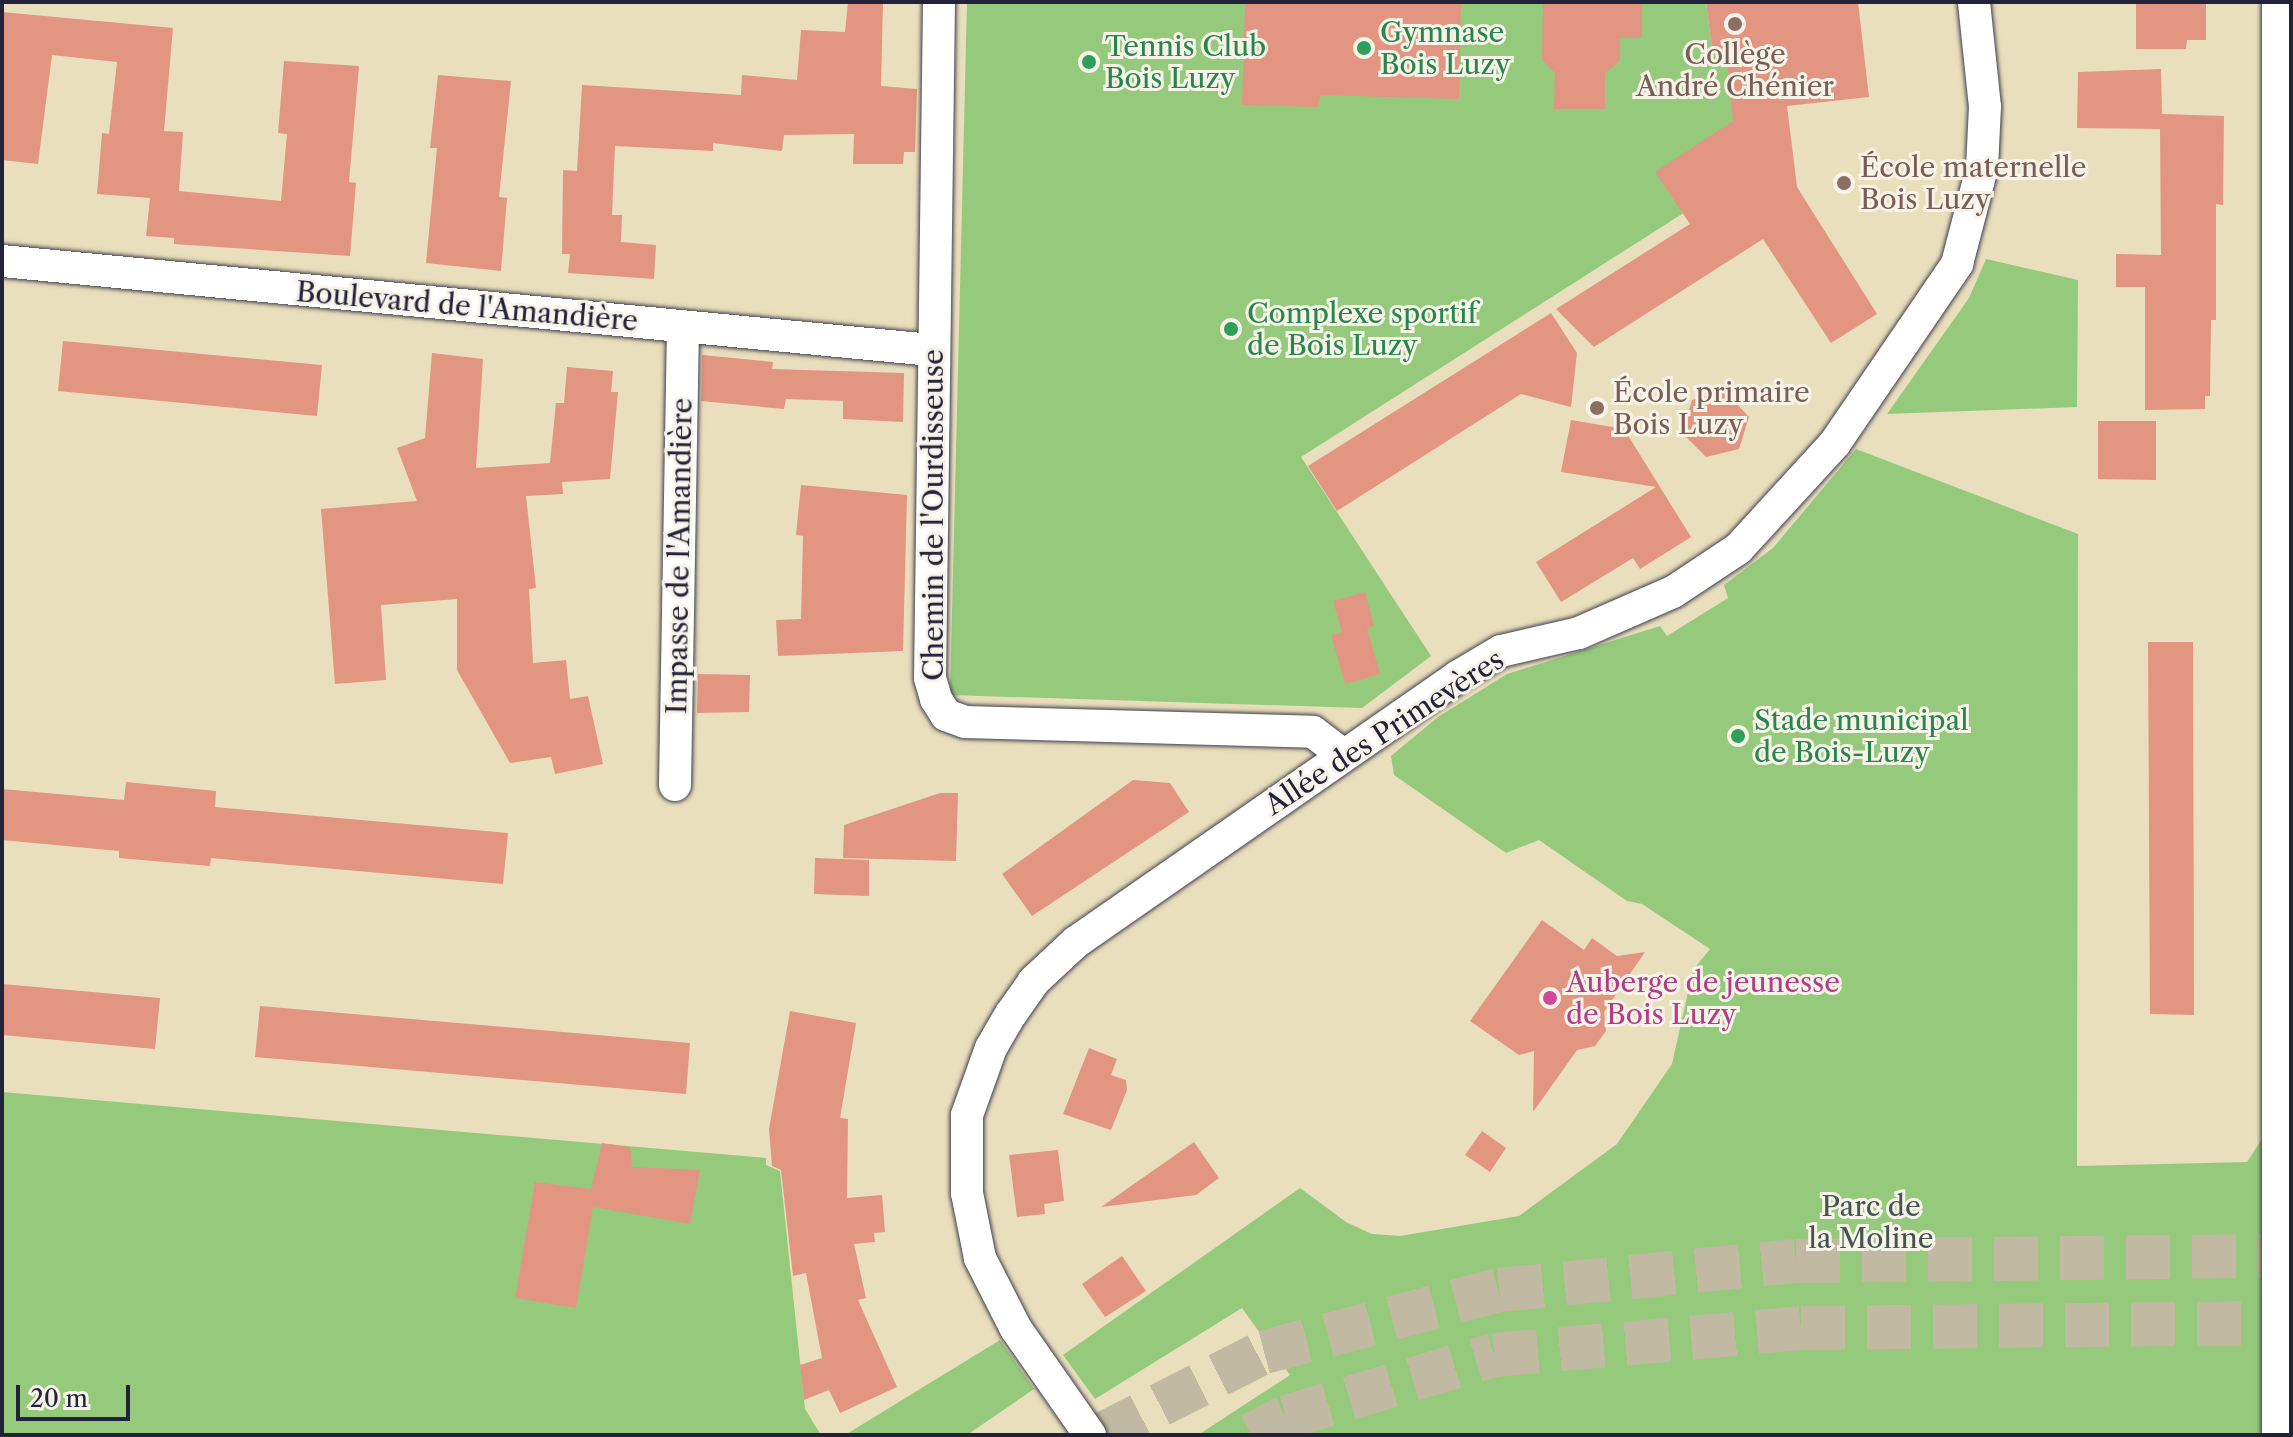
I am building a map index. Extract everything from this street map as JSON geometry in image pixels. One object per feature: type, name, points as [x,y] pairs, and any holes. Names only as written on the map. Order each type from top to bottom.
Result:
[{"type":"street","name":"Chemin de l'Ourdisseuse","points":[[939,2],[930,678],[946,715],[965,722],[1313,732],[1342,754]]},
{"type":"street","name":"Allée des Primevères","points":[[1090,1435],[1016,1329],[980,1258],[967,1193],[967,1115],[991,1048],[1033,982],[1076,942],[1342,754],[1501,651],[1579,633],[1707,572],[1738,549],[1835,443],[1936,303],[1957,264],[1974,213],[1985,107],[1974,2]]},
{"type":"street","points":[[2278,2],[2284,398],[2284,1391],[2278,1435]]},
{"type":"street","name":"Boulevard de l'Amandière","points":[[2,261],[932,350]]},
{"type":"street","name":"Impasse de l'Amandière","points":[[675,785],[683,327]]},
{"type":"green space","name":"Complexe sportif de Bois Luzy","points":[[967,2],[1706,2],[1712,50],[1725,49],[1742,191],[1718,191],[1301,457],[1431,656],[1362,708],[950,695]]},
{"type":"green space","points":[[1986,259],[2078,280],[2077,407],[1887,414],[1969,298]]},
{"type":"green space","name":"Parc de la Moline","points":[[1856,449],[2078,534],[2077,1166],[2247,1162],[2291,1094],[2291,1435],[1198,1435],[1290,1375],[1242,1308],[1095,1399],[1063,1355],[1300,1188],[1346,1222],[1372,1234],[1400,1236],[1519,1216],[1617,1144],[1672,1064],[1693,970],[1710,949],[1642,904],[1627,901],[1539,840],[1506,853],[1394,775],[1391,756],[1438,717],[1507,674],[1660,626],[1667,636],[1728,598],[1724,585],[1773,548]]},
{"type":"green space","points":[[2,1092],[766,1158],[766,1165],[780,1171],[805,1409],[821,1435],[2,1435]]},
{"type":"green space","points":[[1000,1340],[1034,1389],[967,1435],[845,1435]]},
{"type":"building","points":[[848,2],[883,2],[881,86],[917,89],[915,152],[904,152],[903,164],[853,164],[854,134],[784,135],[782,151],[713,143],[713,151],[615,146],[612,215],[622,215],[621,242],[656,245],[654,279],[568,273],[570,254],[562,254],[563,170],[577,171],[582,85],[741,95],[742,75],[797,80],[801,30],[845,32]]},
{"type":"building","name":"Gymnase Bois Luzy","points":[[1245,2],[1461,2],[1459,99],[1320,95],[1318,107],[1242,105]]},
{"type":"building","points":[[1543,2],[1642,2],[1642,38],[1620,38],[1620,61],[1605,73],[1605,109],[1554,109],[1555,73],[1542,60]]},
{"type":"building","points":[[1706,2],[1858,2],[1869,97],[1787,106],[1797,187],[1877,314],[1831,343],[1763,239],[1594,347],[1556,309],[1690,224],[1655,172],[1733,121],[1725,49],[1712,50]]},
{"type":"building","points":[[2136,2],[2206,2],[2206,40],[2187,40],[2186,49],[2136,49]]},
{"type":"building","points":[[2,12],[173,28],[164,131],[183,132],[179,191],[281,201],[287,134],[278,133],[284,61],[359,66],[349,182],[356,183],[350,256],[174,244],[174,238],[146,236],[150,198],[97,194],[102,133],[109,134],[117,62],[52,55],[38,164],[2,160]]},
{"type":"building","points":[[2161,69],[2162,114],[2224,116],[2223,205],[2216,204],[2216,320],[2211,320],[2210,396],[2205,396],[2205,409],[2145,410],[2145,287],[2116,287],[2116,254],[2161,255],[2160,129],[2077,128],[2078,72]]},
{"type":"building","points":[[438,75],[511,81],[499,197],[507,198],[501,271],[426,263],[437,148],[430,148]]},
{"type":"building","points":[[1551,313],[1577,353],[1571,407],[1521,394],[1337,511],[1308,466]]},
{"type":"building","points":[[63,341],[322,365],[317,416],[58,391]]},
{"type":"building","points":[[432,353],[483,359],[476,468],[550,463],[556,403],[564,403],[567,367],[613,371],[611,392],[618,392],[610,479],[562,482],[563,494],[526,496],[536,588],[529,589],[533,663],[566,660],[570,699],[588,696],[603,764],[555,774],[551,757],[510,763],[457,670],[457,599],[381,605],[386,680],[335,684],[321,509],[417,501],[397,448],[425,438]]},
{"type":"building","points":[[702,355],[773,362],[772,369],[904,373],[903,422],[843,419],[843,401],[786,399],[784,409],[701,401]]},
{"type":"building","points":[[1725,391],[1749,417],[1739,449],[1706,457],[1682,433],[1692,400]]},
{"type":"building","points":[[1571,420],[1624,429],[1691,537],[1640,569],[1633,558],[1561,602],[1536,562],[1656,487],[1561,472]]},
{"type":"building","points":[[2098,421],[2156,421],[2156,480],[2098,479]]},
{"type":"building","points":[[801,485],[907,495],[903,651],[778,656],[776,620],[801,619],[803,536],[796,535]]},
{"type":"building","points":[[1365,592],[1374,626],[1367,628],[1380,674],[1345,684],[1331,635],[1342,632],[1333,601]]},
{"type":"building","points":[[2148,642],[2193,642],[2194,1015],[2150,1014]]},
{"type":"building","points":[[698,674],[750,675],[749,712],[697,713]]},
{"type":"building","points":[[1133,780],[1170,783],[1189,812],[1032,916],[1002,874]]},
{"type":"building","points":[[126,782],[216,791],[215,807],[508,833],[503,884],[211,858],[210,866],[119,858],[119,851],[2,840],[2,789],[124,800]]},
{"type":"building","points":[[940,793],[958,793],[956,861],[843,858],[844,825]]},
{"type":"building","points":[[815,858],[869,860],[869,896],[814,894]]},
{"type":"building","name":"Auberge de jeunesse de Bois Luzy","points":[[1542,920],[1584,950],[1592,938],[1617,956],[1645,952],[1604,1012],[1606,1031],[1595,1046],[1577,1050],[1533,1112],[1534,1051],[1519,1055],[1470,1021]]},
{"type":"building","points":[[2,984],[160,998],[155,1049],[2,1035]]},
{"type":"building","points":[[260,1006],[690,1043],[686,1094],[255,1057]]},
{"type":"building","points":[[790,1011],[856,1023],[840,1118],[848,1119],[847,1198],[882,1195],[885,1232],[874,1233],[875,1242],[854,1244],[866,1298],[858,1300],[897,1387],[840,1413],[829,1390],[804,1400],[800,1365],[822,1358],[806,1273],[793,1276],[781,1170],[772,1166],[769,1129]]},
{"type":"building","points":[[1089,1048],[1117,1059],[1111,1075],[1126,1080],[1127,1090],[1111,1130],[1063,1114]]},
{"type":"building","points":[[1482,1131],[1506,1148],[1490,1172],[1465,1155]]},
{"type":"building","points":[[1194,1142],[1219,1178],[1196,1195],[1101,1207]]},
{"type":"building","points":[[602,1143],[630,1147],[632,1167],[700,1170],[690,1224],[593,1207],[576,1308],[515,1298],[535,1182],[591,1189]]},
{"type":"building","points":[[1058,1150],[1064,1201],[1044,1204],[1045,1214],[1017,1217],[1009,1155]]},
{"type":"building","points":[[1122,1256],[1146,1291],[1105,1317],[1082,1284]]},
{"type":"tunnel","points":[[1101,1435],[1264,1352],[1499,1290],[1796,1261],[2291,1256]]},
{"type":"tunnel","points":[[1251,1435],[1286,1417],[1494,1355],[1801,1328],[2291,1323]]},
{"type":"place","name":"Collège André Chénier","points":[[1735,24]]},
{"type":"place","name":"Gymnase Bois Luzy","points":[[1364,48]]},
{"type":"place","name":"Tennis Club Bois Luzy","points":[[1089,62]]},
{"type":"place","name":"École maternelle Bois Luzy","points":[[1844,183]]},
{"type":"place","name":"Complexe sportif de Bois Luzy","points":[[1231,329]]},
{"type":"place","name":"École primaire Bois Luzy","points":[[1597,408]]},
{"type":"place","name":"Stade municipal de Bois-Luzy","points":[[1738,736]]},
{"type":"place","name":"Auberge de jeunesse de Bois Luzy","points":[[1550,998]]}]
